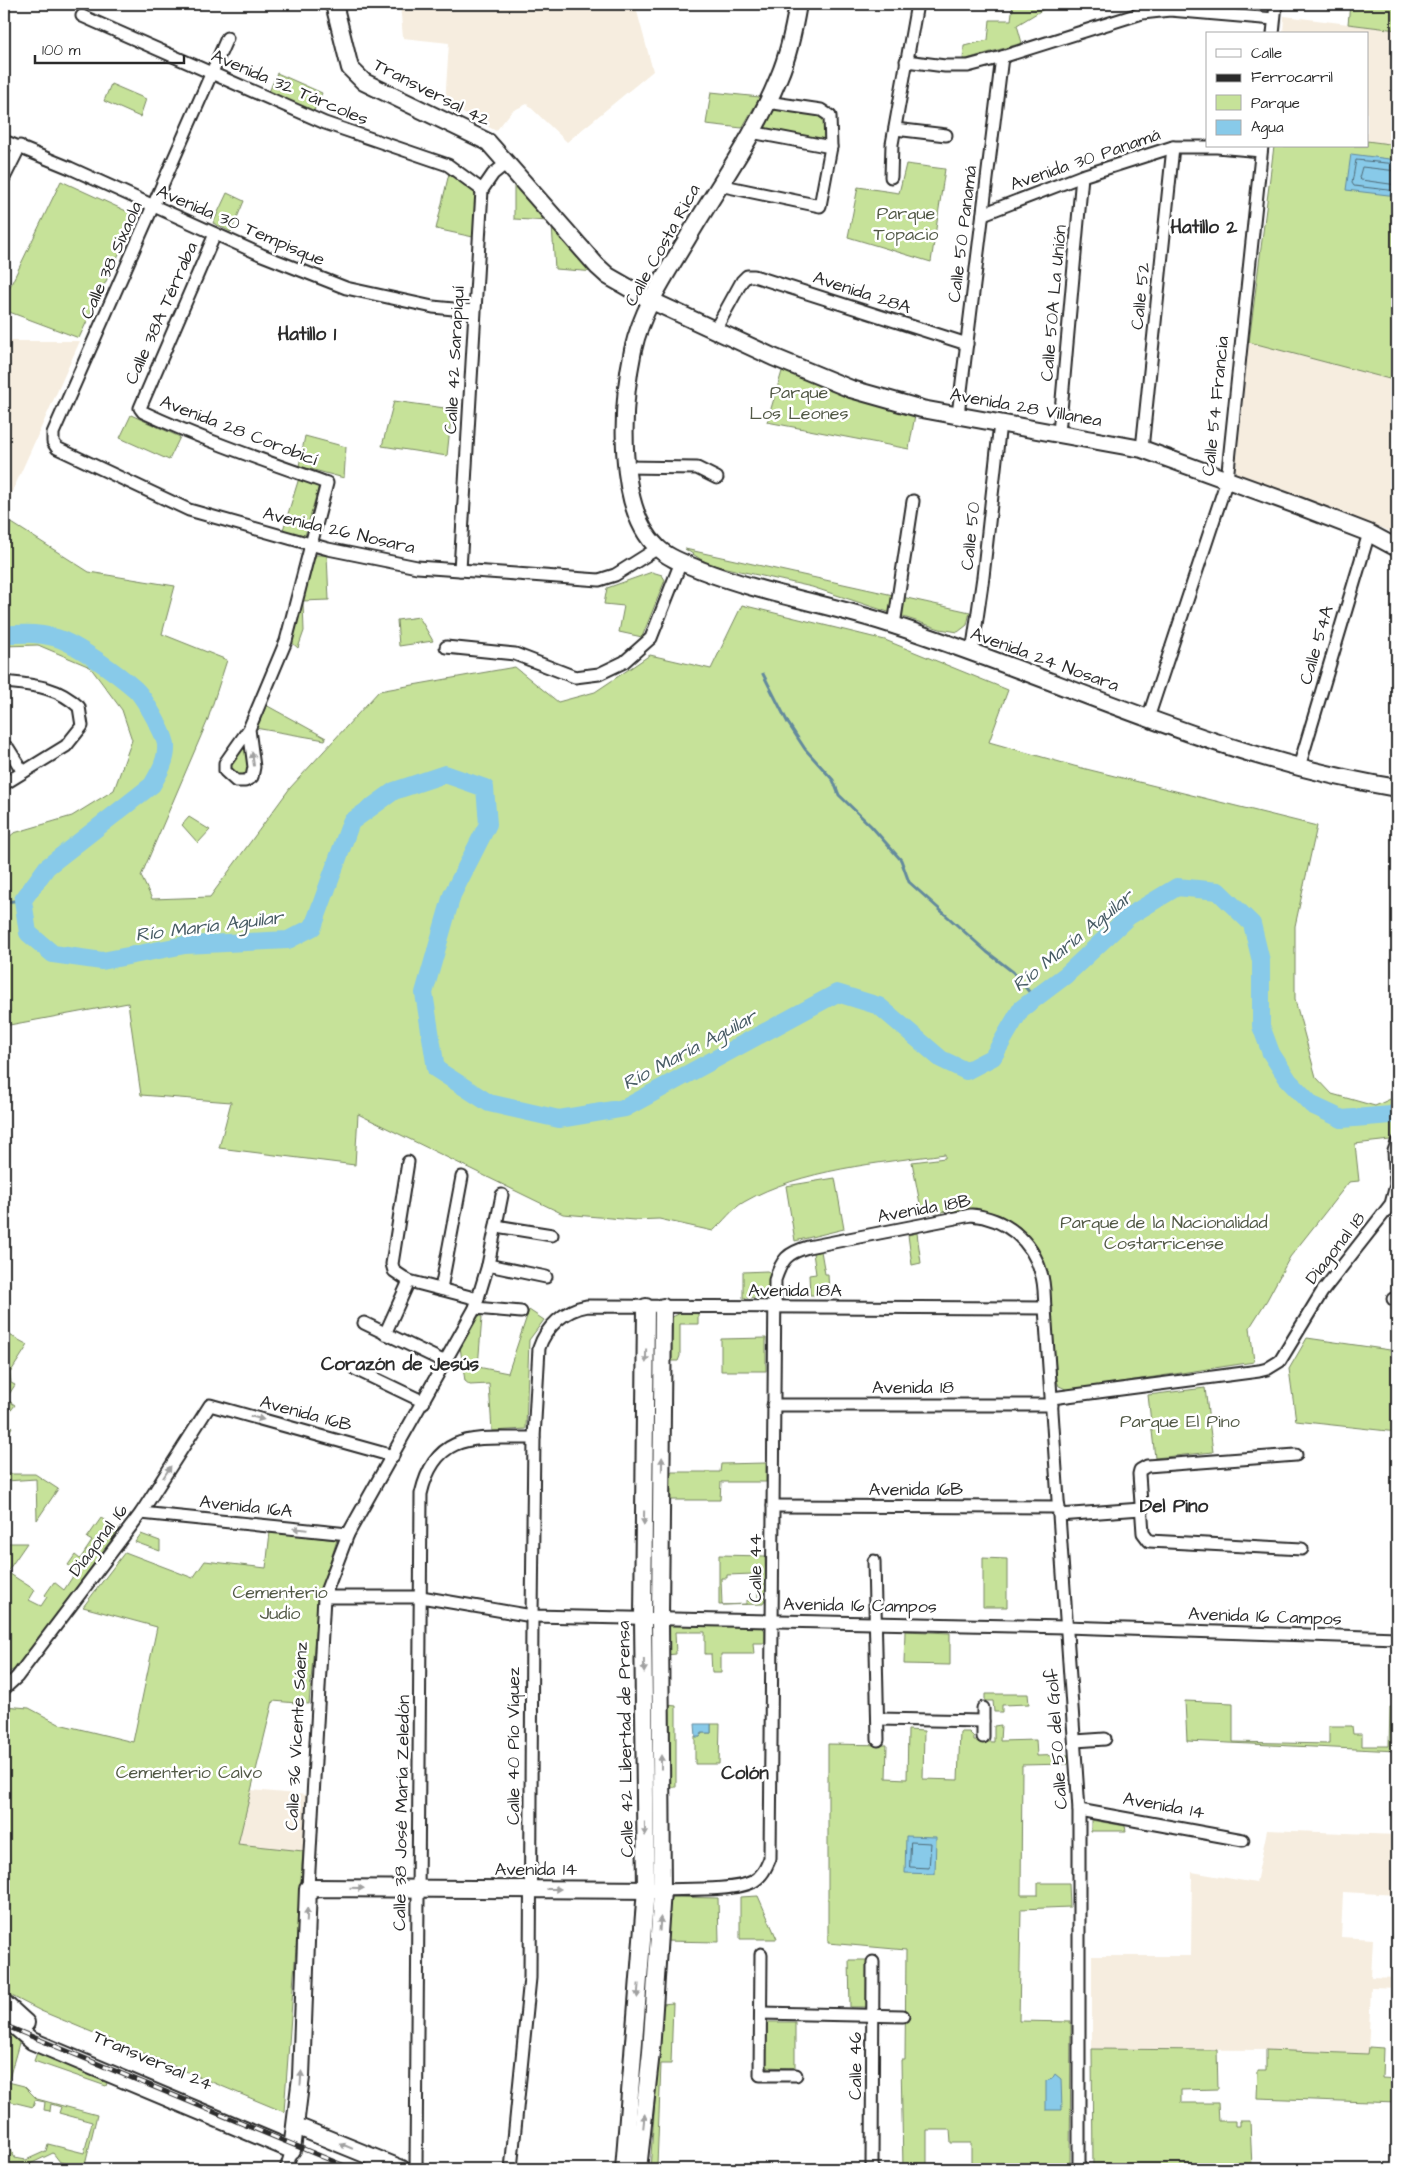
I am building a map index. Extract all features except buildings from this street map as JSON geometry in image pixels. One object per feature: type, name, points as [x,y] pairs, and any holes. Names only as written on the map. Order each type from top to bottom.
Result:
[{"type":"main road","name":"Transversal 42","points":[[334,4],[350,68],[364,82],[488,142],[508,162],[597,266],[608,276],[650,300]]},
{"type":"main road","name":"Calle Costa Rica","points":[[681,562],[658,548],[640,521],[630,494],[625,468],[624,427],[630,372],[637,334],[650,300],[767,102],[779,77],[787,53],[798,4]]},
{"type":"main road","name":"Avenida 28 Villanea","points":[[650,300],[773,357],[851,389],[922,409],[1142,449],[1368,534],[1397,548]]},
{"type":"main road","name":"Avenida 24 Nosara","points":[[681,562],[728,580],[894,625],[1198,738],[1348,780],[1397,788]]},
{"type":"main road","name":"Calle 42 Libertad de Prensa","points":[[624,2169],[654,1890],[643,1618],[646,1307]]},
{"type":"main road","name":"Calle 42 Libertad de Prensa","points":[[638,2169],[651,2052],[660,1618],[663,1307]]},
{"type":"main road","name":"Avenida 14","points":[[308,1888],[654,1890]]},
{"type":"main road","name":"Calle 36 Vicente Sáenz","points":[[294,2139],[301,2077],[308,1888]]},
{"type":"main road","name":"Transversal 24","points":[[4,2003],[38,2033],[294,2139]]},
{"type":"main road","name":"Transversal 24","points":[[4,2017],[32,2041],[294,2139]]},
{"type":"main road","points":[[294,2139],[402,2169]]},
{"type":"street","points":[[891,177],[895,129],[917,4]]},
{"type":"street","points":[[1272,32],[1276,4]]},
{"type":"street","points":[[906,61],[945,66],[968,66],[1142,13],[1186,11],[1274,20]]},
{"type":"street","name":"Avenida 32 Tárcoles","points":[[82,16],[325,123],[448,165],[482,190]]},
{"type":"street","name":"Calle 38 Sixaola","points":[[53,442],[53,432],[227,38]]},
{"type":"street","name":"Calle 50 Panamá","points":[[958,415],[1002,57]]},
{"type":"street","points":[[718,185],[820,206],[831,147],[830,116],[821,110],[767,102]]},
{"type":"street","points":[[895,129],[946,135]]},
{"type":"street","points":[[750,132],[831,147]]},
{"type":"street","name":"Avenida 30 Tempisque","points":[[4,141],[20,146],[303,272],[346,288],[433,307],[474,311]]},
{"type":"street","points":[[4,178],[20,146]]},
{"type":"street","name":"Avenida 30 Panamá","points":[[983,214],[1082,176],[1172,147],[1206,147]]},
{"type":"street","name":"Calle 52","points":[[1142,449],[1172,147]]},
{"type":"street","name":"Avenida 30 Panamá","points":[[1239,148],[1261,149]]},
{"type":"street","name":"Calle 54 Francia","points":[[1148,718],[1226,480],[1261,149]]},
{"type":"street","points":[[482,190],[493,174],[508,162]]},
{"type":"street","name":"Calle 50A La Unión","points":[[1059,433],[1082,176]]},
{"type":"street","name":"Calle 42 Sarapiquí","points":[[460,570],[482,190]]},
{"type":"street","name":"Calle 38A Térraba","points":[[140,408],[215,234]]},
{"type":"street","name":"Avenida 28A","points":[[715,330],[742,281],[747,276],[754,276],[967,344]]},
{"type":"street","name":"Avenida 28 Corobicí","points":[[140,408],[143,412],[184,431],[239,453],[328,483],[311,545]]},
{"type":"street","name":"Calle 50","points":[[972,653],[983,578],[1000,423]]},
{"type":"street","name":"Avenida 26 Nosara","points":[[53,442],[57,448],[189,510],[311,545],[371,559],[417,567],[599,580],[615,575],[658,548]]},
{"type":"street","points":[[625,468],[697,468],[717,478]]},
{"type":"street","points":[[894,625],[913,501]]},
{"type":"street","name":"Calle 54A","points":[[1299,767],[1368,534]]},
{"type":"street","points":[[249,729],[286,641],[311,545]]},
{"type":"street","points":[[446,647],[515,654],[575,677],[599,674],[624,662],[652,638],[681,562]]},
{"type":"street","points":[[4,682],[37,685],[54,690],[70,699],[81,713],[82,726],[76,737],[66,746],[4,784]]},
{"type":"street","points":[[8,748],[23,772]]},
{"type":"street","name":"Diagonal 18","points":[[1274,1366],[1285,1354],[1322,1292],[1391,1204],[1396,1186],[1394,1151],[1397,1143]]},
{"type":"street","points":[[408,1162],[392,1264],[394,1271],[410,1281],[441,1289],[477,1304],[521,1312]]},
{"type":"street","points":[[441,1289],[462,1178]]},
{"type":"street","name":"Calle 36 Vicente Sáenz","points":[[308,1888],[324,1597],[348,1534],[424,1402],[477,1304],[488,1265],[502,1195]]},
{"type":"street","name":"Avenida 18B","points":[[784,1259],[792,1252],[808,1247],[971,1215],[983,1216],[1014,1230],[1026,1242],[1042,1274],[1045,1308]]},
{"type":"street","points":[[496,1226],[552,1235]]},
{"type":"street","name":"Calle 44","points":[[760,1876],[770,1858],[775,1280],[784,1259]]},
{"type":"street","points":[[488,1265],[546,1277]]},
{"type":"street","points":[[385,1334],[410,1281]]},
{"type":"street","name":"Avenida 18A","points":[[551,1326],[561,1317],[580,1307],[1045,1308]]},
{"type":"street","name":"Calle 50 del Golf","points":[[1045,1308],[1065,1627],[1079,1810],[1078,2169]]},
{"type":"street","points":[[364,1323],[445,1362]]},
{"type":"street","name":"Calle 40 Pío Víquez","points":[[511,2169],[530,1978],[534,1438],[538,1348],[543,1336],[551,1326]]},
{"type":"street","name":"Avenida 18","points":[[773,1405],[1052,1401],[1259,1371],[1274,1366]]},
{"type":"street","points":[[355,1369],[424,1402]]},
{"type":"street","name":"Avenida 16B","points":[[210,1405],[393,1456]]},
{"type":"street","name":"Diagonal 16","points":[[4,1688],[17,1677],[141,1513],[210,1405]]},
{"type":"street","name":"Calle 38 José María Zeledón","points":[[416,2169],[421,1494],[428,1468],[454,1444],[471,1439],[534,1438]]},
{"type":"street","points":[[1296,1455],[1143,1467],[1138,1474],[1145,1538],[1153,1542],[1302,1550]]},
{"type":"street","name":"Avenida 16B","points":[[773,1506],[1059,1511],[1141,1509]]},
{"type":"street","name":"Avenida 16A","points":[[141,1513],[348,1534]]},
{"type":"street","points":[[874,1561],[878,1740]]},
{"type":"street","name":"Avenida 16 Campos","points":[[324,1597],[421,1597],[532,1616],[1065,1627],[1397,1638]]},
{"type":"street","points":[[983,1708],[983,1737]]},
{"type":"street","points":[[878,1719],[983,1720]]},
{"type":"street","points":[[1075,1741],[1105,1739]]},
{"type":"street","name":"Avenida 14","points":[[1079,1810],[1243,1840]]},
{"type":"street","name":"Avenida 14","points":[[654,1890],[738,1886],[751,1883],[760,1876]]},
{"type":"street","points":[[761,1954],[760,2075],[796,2075]]},
{"type":"street","name":"Calle 46","points":[[872,2169],[873,1962]]},
{"type":"street","points":[[761,2013],[903,2016]]},
{"type":"street","name":"Calle 36 Vicente Sáenz","points":[[286,2169],[294,2139]]},
{"type":"shaded area","points":[[400,4],[635,4],[653,71],[567,142],[527,104],[512,111],[496,131],[445,103],[449,43],[403,38]]},
{"type":"shaded area","points":[[1284,16],[1397,30],[1397,145],[1368,141],[1368,32],[1283,32]]},
{"type":"shaded area","points":[[4,341],[80,341],[9,499],[4,497]]},
{"type":"shaded area","points":[[1249,342],[1397,381],[1397,537],[1387,530],[1333,509],[1235,477]]},
{"type":"shaded area","points":[[251,1790],[307,1795],[303,1851],[238,1845]]},
{"type":"shaded area","points":[[1267,1830],[1397,1835],[1397,1895],[1343,1892],[1341,1937],[1373,1939],[1371,1977],[1397,1978],[1397,1988],[1371,1987],[1368,2054],[1266,2050],[1092,2049],[1092,1956],[1191,1956],[1192,1872],[1256,1883]]},
{"type":"green space","points":[[1013,4],[1046,4],[1047,7],[1017,25],[1022,43],[963,60],[964,46],[988,40],[990,20],[1011,20]]},
{"type":"green space","points":[[1350,4],[1397,4],[1397,30],[1348,24]]},
{"type":"green space","points":[[277,73],[322,93],[313,113],[269,92]]},
{"type":"green space","points":[[111,84],[146,99],[140,117],[104,101]]},
{"type":"green space","points":[[711,92],[760,97],[742,128],[706,124]]},
{"type":"green space","points":[[772,106],[824,115],[828,144],[760,131]]},
{"type":"green space","points":[[1368,141],[1397,145],[1397,381],[1249,342],[1274,148],[1368,148]]},
{"type":"green space","name":"Parque Topacio","points":[[906,164],[945,169],[931,262],[848,237],[858,187],[899,193]]},
{"type":"green space","points":[[450,169],[478,193],[473,237],[436,229]]},
{"type":"green space","points":[[514,178],[549,221],[514,219]]},
{"type":"green space","points":[[61,181],[137,216],[79,338],[4,310],[4,299]]},
{"type":"green space","points":[[227,193],[244,201],[231,232],[213,223]]},
{"type":"green space","points":[[552,226],[597,272],[555,269]]},
{"type":"green space","name":"Parque Los Leones","points":[[783,368],[845,396],[915,415],[909,449],[767,422]]},
{"type":"green space","points":[[394,401],[452,409],[447,456],[382,446]]},
{"type":"green space","points":[[131,415],[180,437],[169,460],[120,438]]},
{"type":"green space","points":[[305,436],[346,447],[344,478],[299,466]]},
{"type":"green space","points":[[299,478],[319,485],[305,536],[283,530]]},
{"type":"green space","name":"Parque de la Nacionalidad Costarricense","points":[[4,518],[89,572],[175,586],[162,634],[227,660],[207,722],[141,876],[152,899],[210,897],[290,788],[379,691],[515,667],[558,702],[595,692],[650,655],[711,669],[742,605],[885,640],[1008,690],[989,742],[1074,766],[1317,826],[1295,926],[1295,1000],[1316,1077],[1332,1094],[1375,1106],[1397,1096],[1397,1131],[1390,1140],[1355,1144],[1359,1181],[1349,1182],[1290,1257],[1250,1327],[1254,1362],[1068,1390],[1059,1386],[1057,1381],[1048,1273],[1020,1227],[1000,1215],[976,1208],[922,1214],[912,1162],[945,1158],[945,1154],[868,1164],[790,1182],[744,1202],[732,1211],[713,1231],[659,1219],[634,1220],[563,1214],[358,1114],[355,1165],[219,1148],[231,1102],[141,1095],[128,1003],[4,1026],[4,841],[14,833],[72,816],[114,790],[132,740],[122,710],[90,667],[38,645],[4,646]]},
{"type":"green space","points":[[685,549],[970,612],[967,625],[958,632],[940,629],[812,587],[708,564]]},
{"type":"green space","points":[[315,555],[327,555],[329,600],[302,601]]},
{"type":"green space","points":[[652,572],[662,575],[665,580],[642,637],[619,632],[624,606],[604,604],[607,588]]},
{"type":"green space","points":[[303,603],[304,631],[298,648],[290,641],[300,604]]},
{"type":"green space","points":[[419,617],[433,641],[399,646],[397,620]]},
{"type":"green space","points":[[264,704],[326,738],[325,740],[255,728]]},
{"type":"green space","points":[[243,749],[246,750],[249,772],[243,778],[236,778],[229,769],[230,764]]},
{"type":"green space","points":[[189,817],[210,830],[198,843],[182,825]]},
{"type":"green space","points":[[835,1178],[844,1229],[795,1241],[786,1186]]},
{"type":"green space","points":[[917,1233],[921,1263],[912,1265],[908,1235]]},
{"type":"green space","points":[[821,1251],[825,1274],[828,1274],[829,1295],[810,1295],[809,1275],[816,1274],[813,1253]]},
{"type":"green space","points":[[767,1271],[771,1273],[770,1297],[743,1298],[743,1272]]},
{"type":"green space","points":[[529,1310],[544,1320],[529,1340],[526,1429],[492,1431],[489,1384],[470,1385],[465,1381],[460,1347],[478,1315],[482,1317],[478,1367],[508,1373]]},
{"type":"green space","points":[[683,1312],[698,1312],[698,1324],[680,1324],[680,1356],[678,1361],[671,1361],[672,1317]]},
{"type":"green space","points":[[4,1332],[28,1345],[10,1373],[11,1383],[15,1385],[6,1399],[15,1405],[6,1417],[11,1421],[9,1424],[12,1427],[4,1440]]},
{"type":"green space","points":[[766,1338],[766,1371],[721,1371],[721,1339]]},
{"type":"green space","points":[[1307,1338],[1397,1351],[1397,1432],[1296,1421],[1289,1369]]},
{"type":"green space","name":"Parque El Pino","points":[[1205,1388],[1213,1452],[1155,1458],[1148,1395]]},
{"type":"green space","points":[[766,1463],[766,1482],[721,1482],[720,1500],[671,1500],[670,1472],[720,1472],[721,1464]]},
{"type":"green space","points":[[4,1474],[35,1474],[58,1489],[37,1520],[36,1479],[6,1481],[6,1543],[27,1543],[7,1572],[35,1590],[29,1600],[41,1606],[47,1597],[45,1595],[54,1582],[64,1590],[77,1570],[68,1565],[75,1555],[80,1559],[92,1541],[87,1538],[101,1518],[119,1529],[18,1667],[4,1675]]},
{"type":"green space","points":[[270,1532],[337,1540],[318,1600],[309,1704],[273,1701],[238,1844],[303,1851],[284,2112],[41,2011],[4,1992],[4,1706],[29,1708],[59,1724],[133,1742],[157,1627],[83,1607],[125,1552],[193,1578],[205,1561],[266,1568]]},
{"type":"green space","points":[[141,1534],[160,1541],[160,1551],[135,1542]]},
{"type":"green space","points":[[719,1555],[765,1556],[766,1597],[763,1604],[726,1605],[746,1604],[746,1601],[758,1600],[758,1586],[762,1586],[762,1578],[754,1578],[753,1574],[727,1575],[727,1578],[721,1578],[722,1605],[719,1605]]},
{"type":"green space","points":[[983,1558],[1007,1559],[1007,1607],[983,1607]]},
{"type":"green space","points":[[669,1624],[762,1626],[765,1631],[765,1643],[753,1643],[754,1654],[721,1654],[721,1673],[712,1673],[711,1654],[705,1654],[705,1632],[675,1632],[676,1654],[666,1655],[667,1626]]},
{"type":"green space","points":[[905,1631],[950,1633],[950,1665],[904,1664]]},
{"type":"green space","points":[[985,1694],[1028,1694],[1029,1704],[1002,1705],[1002,1712],[994,1712],[993,1701],[985,1701]]},
{"type":"green space","points":[[1185,1701],[1233,1703],[1233,1742],[1329,1744],[1329,1726],[1352,1726],[1353,1734],[1362,1734],[1362,1746],[1389,1746],[1390,1707],[1397,1707],[1397,1751],[1187,1741]]},
{"type":"green space","points":[[667,1705],[676,1706],[676,1787],[668,1787]]},
{"type":"green space","points":[[711,1724],[720,1724],[719,1764],[695,1764],[695,1736],[700,1737],[702,1733],[711,1733]]},
{"type":"green space","points":[[1001,1725],[1000,1741],[1036,1740],[1037,1756],[1068,1755],[1068,1764],[1022,1765],[1021,1895],[1038,1895],[1038,1883],[1069,1883],[1070,1907],[1021,1909],[1019,2021],[1071,2022],[1070,2169],[971,2169],[971,2143],[951,2143],[950,2130],[927,2130],[927,2169],[903,2169],[901,2060],[905,2060],[906,1950],[828,1943],[828,1744],[887,1745],[886,1778],[907,1779],[908,1730],[924,1731],[923,1779],[958,1780],[960,1732],[969,1732],[974,1737],[974,1741],[994,1742],[994,1726]]},
{"type":"green space","points":[[1091,1820],[1125,1826],[1126,1831],[1091,1831]]},
{"type":"green space","points":[[758,1896],[777,1939],[740,1939],[740,1897]]},
{"type":"green space","points":[[665,1897],[718,1898],[719,1942],[664,1941]]},
{"type":"green space","points":[[849,1960],[870,1960],[869,2007],[850,2007]]},
{"type":"green space","points":[[673,2003],[671,2064],[661,2064],[657,2165],[722,2169],[650,2169],[662,2004]]},
{"type":"green space","points":[[765,2022],[795,2022],[795,2068],[764,2067]]},
{"type":"green space","points":[[9,2032],[21,2036],[8,2082],[24,2086],[37,2099],[97,2115],[84,2168],[60,2162],[53,2153],[28,2165],[32,2169],[4,2169],[4,2139],[15,2158],[26,2160],[46,2151],[48,2144],[84,2153],[92,2122],[59,2113],[61,2107],[51,2104],[50,2111],[44,2110],[45,2102],[35,2100],[33,2107],[4,2100],[4,2053]]},
{"type":"green space","points":[[39,2047],[109,2077],[106,2086],[34,2061]]},
{"type":"green space","points":[[1369,2047],[1383,2048],[1382,2078],[1397,2079],[1397,2103],[1257,2098],[1258,2070],[1266,2070],[1266,2050],[1368,2054]]},
{"type":"green space","points":[[1092,2049],[1217,2050],[1218,2089],[1181,2090],[1181,2103],[1218,2103],[1219,2121],[1235,2121],[1235,2126],[1240,2126],[1240,2121],[1250,2121],[1252,2169],[1093,2169]]},
{"type":"water","points":[[1351,154],[1397,160],[1397,196],[1346,190]]},
{"type":"water","points":[[695,1724],[711,1724],[711,1733],[702,1733],[700,1737],[696,1737]]},
{"type":"water","points":[[906,1836],[936,1837],[935,1874],[905,1873]]},
{"type":"water","points":[[1055,2074],[1061,2079],[1062,2110],[1046,2110],[1046,2081],[1052,2079]]},
{"type":"waterway","name":"Río María Aguilar","points":[[4,635],[31,634],[57,638],[98,660],[139,693],[158,725],[166,746],[164,761],[152,785],[47,867],[23,900],[28,933],[53,954],[102,961],[185,945],[288,940],[313,927],[351,822],[394,791],[445,774],[485,788],[488,824],[452,895],[424,993],[436,1069],[489,1103],[559,1119],[625,1108],[837,993],[879,1006],[941,1059],[966,1071],[993,1057],[1021,1009],[1066,975],[1129,916],[1177,887],[1218,891],[1252,924],[1261,961],[1261,1026],[1271,1053],[1289,1081],[1312,1105],[1342,1119],[1391,1115],[1397,1112]]},
{"type":"waterway","points":[[763,674],[788,723],[805,749],[833,780],[839,795],[871,826],[901,860],[909,882],[987,952],[1013,972],[1035,999]]},
{"type":"waterway","points":[[4,902],[23,900]]},
{"type":"railway","points":[[4,2025],[352,2169]]},
{"type":"district","name":"Hatillo 2","points":[[1204,226]]},
{"type":"district","name":"Hatillo 1","points":[[307,333]]},
{"type":"district","name":"Corazón de Jesús","points":[[400,1363]]},
{"type":"district","name":"Del Pino","points":[[1174,1505]]},
{"type":"district","name":"Colón","points":[[745,1772]]},
{"type":"park label","name":"Cementerio Judío","points":[[280,1602]]},
{"type":"park label","name":"Cementerio Calvo","points":[[189,1772]]}]
